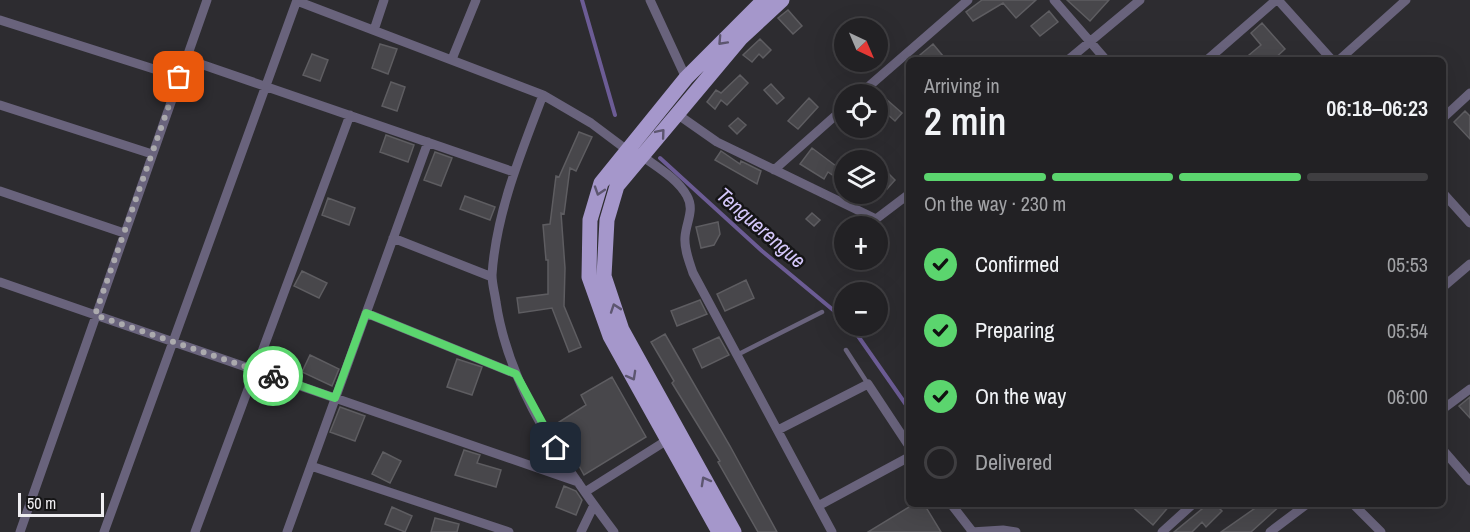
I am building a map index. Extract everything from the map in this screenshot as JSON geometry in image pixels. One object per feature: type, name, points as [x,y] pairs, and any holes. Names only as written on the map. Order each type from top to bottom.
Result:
[{"type":"main road","points":[[734,532],[610,336],[590,277],[590,220],[601,183],[627,150],[686,78],[764,0]]},
{"type":"main road","points":[[718,532],[622,330],[603,276],[607,220],[617,186],[741,38],[782,0]]},
{"type":"street","points":[[20,532],[207,0]]},
{"type":"street","points":[[104,532],[297,0],[543,95],[591,123],[627,150]]},
{"type":"street","points":[[374,30],[384,0]]},
{"type":"street","points":[[452,59],[476,0]]},
{"type":"street","points":[[650,0],[686,78]]},
{"type":"street","points":[[871,84],[968,0]]},
{"type":"street","points":[[1054,0],[1103,57]]},
{"type":"street","points":[[1072,57],[1140,0]]},
{"type":"street","points":[[1210,57],[1277,0],[1329,57]]},
{"type":"street","points":[[1342,57],[1406,0]]},
{"type":"street","points":[[0,20],[179,77]]},
{"type":"street","points":[[186,59],[514,171]]},
{"type":"street","points":[[1446,115],[1470,93]]},
{"type":"street","points":[[543,95],[514,171],[501,218],[492,277],[500,326],[516,374],[545,431],[614,532]]},
{"type":"street","points":[[0,105],[152,154]]},
{"type":"street","points":[[677,114],[717,142],[876,219],[906,196]]},
{"type":"street","points":[[195,532],[350,115]]},
{"type":"street","points":[[774,170],[834,117]]},
{"type":"street","points":[[287,532],[428,142]]},
{"type":"street","points":[[642,156],[678,185],[687,196],[691,206],[685,236],[687,255],[693,273],[832,532]]},
{"type":"street","points":[[0,191],[124,233]]},
{"type":"street","points":[[1446,196],[1470,223]]},
{"type":"street","points":[[393,238],[492,277]]},
{"type":"street","points":[[1446,284],[1470,264]]},
{"type":"street","points":[[0,282],[578,482]]},
{"type":"street","points":[[366,313],[516,374]]},
{"type":"street","points":[[778,430],[868,384],[906,441]]},
{"type":"street","points":[[1446,407],[1470,389]]},
{"type":"street","points":[[585,492],[673,437]]},
{"type":"street","points":[[1446,453],[1470,481]]},
{"type":"street","points":[[818,506],[906,459]]},
{"type":"street","points":[[311,466],[508,532]]},
{"type":"street","points":[[581,532],[594,505]]},
{"type":"street","points":[[953,507],[971,532],[1004,530],[1016,532]]},
{"type":"street","points":[[1162,532],[1190,507]]},
{"type":"street","points":[[1270,532],[1303,507]]},
{"type":"street","points":[[1355,507],[1373,530]]},
{"type":"lane","points":[[737,355],[822,312]]},
{"type":"lane","points":[[846,350],[868,384]]},
{"type":"building","points":[[982,0],[1036,0],[1016,18],[1003,3],[973,21],[966,12]]},
{"type":"building","points":[[1067,0],[1109,0],[1090,21]]},
{"type":"building","points":[[788,10],[802,26],[793,34],[778,18]]},
{"type":"building","points":[[1049,11],[1058,22],[1040,36],[1031,26]]},
{"type":"building","points":[[1262,23],[1285,49],[1276,57],[1247,57],[1261,45],[1251,33]]},
{"type":"building","points":[[760,39],[771,50],[763,58],[759,54],[752,62],[743,55]]},
{"type":"building","points":[[380,44],[397,49],[388,74],[372,68]]},
{"type":"building","points":[[933,44],[943,56],[942,57],[918,57]]},
{"type":"building","points":[[312,54],[328,60],[320,81],[303,75]]},
{"type":"building","points":[[740,75],[748,83],[727,105],[721,100],[715,109],[707,102],[716,90],[721,93]]},
{"type":"building","points":[[391,82],[405,87],[397,111],[382,106]]},
{"type":"building","points":[[771,84],[784,98],[777,104],[764,90]]},
{"type":"building","points":[[809,98],[818,107],[798,129],[788,121]]},
{"type":"building","points":[[888,101],[902,113],[895,121],[888,115]]},
{"type":"building","points":[[1465,111],[1470,116],[1470,139],[1454,122]]},
{"type":"building","points":[[738,118],[746,125],[737,134],[729,126]]},
{"type":"building","points":[[579,132],[592,137],[576,171],[570,168],[564,214],[561,213],[565,268],[564,306],[581,347],[569,352],[552,308],[519,313],[517,298],[548,294],[548,260],[546,260],[543,225],[550,224],[556,176],[559,177]]},
{"type":"building","points":[[386,135],[414,145],[408,162],[380,152]]},
{"type":"building","points":[[812,148],[834,164],[834,176],[828,172],[824,179],[800,164]]},
{"type":"building","points":[[721,151],[740,164],[741,161],[761,171],[757,184],[715,160]]},
{"type":"building","points":[[435,152],[452,158],[441,186],[424,180]]},
{"type":"building","points":[[888,173],[895,180],[888,188]]},
{"type":"building","points":[[465,196],[495,207],[490,220],[460,209]]},
{"type":"building","points":[[328,198],[355,208],[349,225],[322,215]]},
{"type":"building","points":[[812,213],[820,220],[814,226],[806,219]]},
{"type":"building","points":[[718,222],[720,234],[714,245],[701,248],[696,227]]},
{"type":"building","points":[[302,271],[327,283],[319,298],[294,286]]},
{"type":"building","points":[[746,280],[754,298],[725,311],[717,294]]},
{"type":"building","points":[[700,300],[707,314],[677,326],[671,311]]},
{"type":"building","points":[[665,334],[777,532],[758,532],[718,462],[720,461],[672,383],[674,381],[651,342]]},
{"type":"building","points":[[719,337],[729,355],[702,368],[693,349]]},
{"type":"building","points":[[310,355],[339,369],[332,386],[302,372]]},
{"type":"building","points":[[457,359],[482,367],[472,395],[447,387]]},
{"type":"building","points":[[612,377],[646,437],[584,475],[556,424],[586,405],[581,395]]},
{"type":"building","points":[[1470,397],[1470,418],[1459,406]]},
{"type":"building","points":[[340,407],[365,416],[355,441],[330,432]]},
{"type":"building","points":[[464,450],[480,455],[477,463],[501,470],[496,487],[455,475]]},
{"type":"building","points":[[383,452],[401,461],[390,483],[372,474]]},
{"type":"building","points":[[564,486],[576,491],[582,500],[576,515],[556,507]]},
{"type":"building","points":[[392,507],[412,516],[405,532],[385,524]]},
{"type":"building","points":[[909,507],[926,507],[941,532],[868,532]]},
{"type":"building","points":[[1132,507],[1168,507],[1153,525]]},
{"type":"building","points":[[1204,507],[1218,507],[1222,511],[1206,527],[1202,522],[1192,532],[1174,532]]},
{"type":"building","points":[[1257,507],[1279,507],[1251,532],[1221,532]]},
{"type":"building","points":[[435,518],[459,524],[457,532],[431,532]]},
{"type":"waterway","name":"Tenguerengue","points":[[582,0],[615,115]]},
{"type":"waterway","name":"Tenguerengue","points":[[660,158],[762,251],[834,311]]},
{"type":"waterway","name":"Tenguerengue","points":[[858,336],[906,405]]},
{"type":"way so far","points":[[179,77],[95,315],[273,376]]},
{"type":"route","points":[[273,376],[335,398],[366,313],[516,374],[556,448]]}]
